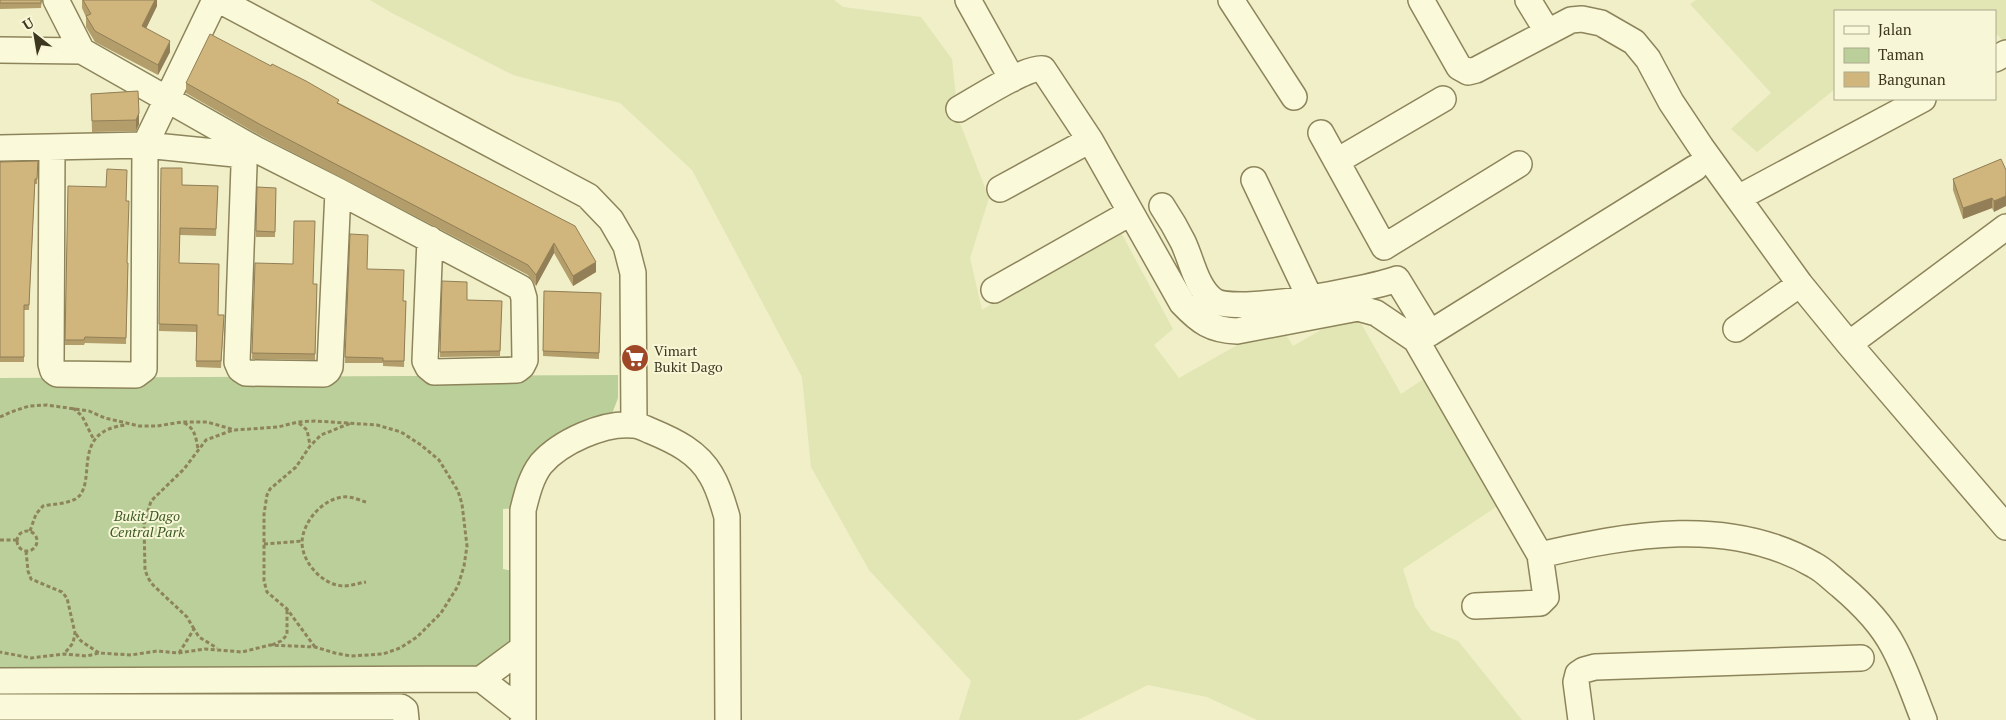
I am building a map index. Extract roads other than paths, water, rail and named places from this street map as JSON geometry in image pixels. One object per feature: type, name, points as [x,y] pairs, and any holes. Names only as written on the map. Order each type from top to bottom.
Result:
[{"type":"street","points":[[56,0],[82,51]]},
{"type":"street","points":[[52,147],[51,364],[53,371],[57,374],[136,375],[144,369],[145,145],[214,0]]},
{"type":"street","points":[[219,0],[588,196],[611,220],[626,246],[633,272],[634,424]]},
{"type":"street","points":[[968,0],[1012,79]]},
{"type":"street","points":[[1231,0],[1294,97]]},
{"type":"street","points":[[1421,0],[1459,67],[1468,72],[1476,70],[1547,31],[1572,20],[1582,19],[1601,23],[1634,42],[1648,59],[1671,102],[1800,284],[1848,344],[2006,527]]},
{"type":"street","points":[[1528,0],[1547,31]]},
{"type":"street","points":[[1589,0],[1601,23]]},
{"type":"street","points":[[0,50],[82,51],[166,100],[249,153],[338,191],[430,239],[520,288],[524,298],[525,360],[518,370],[434,372],[428,367],[425,361],[430,239]]},
{"type":"street","points":[[959,109],[1012,79],[1037,68],[1043,69],[1090,140],[1182,303],[1198,320],[1220,330],[1237,331],[1358,308],[1376,313],[1423,337]]},
{"type":"street","points":[[1337,161],[1443,100]]},
{"type":"street","points":[[1738,198],[1921,100]]},
{"type":"street","points":[[1321,133],[1384,248],[1423,337],[1540,555],[1546,597],[1544,600],[1540,603],[1475,606]]},
{"type":"street","points":[[1000,189],[1090,140]]},
{"type":"street","points":[[0,148],[145,145],[235,154],[249,153]]},
{"type":"street","points":[[249,153],[244,166],[237,362],[240,369],[246,372],[324,374],[328,371],[330,367],[338,191]]},
{"type":"street","points":[[1384,248],[1519,164]]},
{"type":"street","points":[[1423,337],[1695,168]]},
{"type":"street","points":[[1254,180],[1310,298]]},
{"type":"street","points":[[1162,206],[1184,244],[1203,288],[1212,300],[1222,304],[1245,306],[1310,298],[1383,284],[1397,279]]},
{"type":"street","points":[[994,290],[1130,213]]},
{"type":"street","points":[[1848,344],[2006,227]]},
{"type":"street","points":[[1736,329],[1800,284]]},
{"type":"street","points":[[523,716],[523,510],[529,485],[542,464],[569,443],[601,428],[634,424],[676,441],[699,458],[712,475],[722,498],[727,517],[728,720]]},
{"type":"street","points":[[1540,555],[1636,537],[1678,533],[1718,534],[1772,546],[1815,565],[1849,593],[1875,620],[1893,646],[1924,720]]},
{"type":"street","points":[[0,681],[480,679],[523,648]]},
{"type":"street","points":[[1581,720],[1576,682],[1578,674],[1595,667],[1861,658]]},
{"type":"street","points":[[480,679],[523,716]]},
{"type":"street","points":[[0,707],[42,713],[133,713],[401,707],[404,710],[406,720]]},
{"type":"place","name":"Vimart Bukit Dago","points":[[635,358]]},
{"type":"park label","name":"Bukit Dago Central Park","points":[[147,524]]}]
